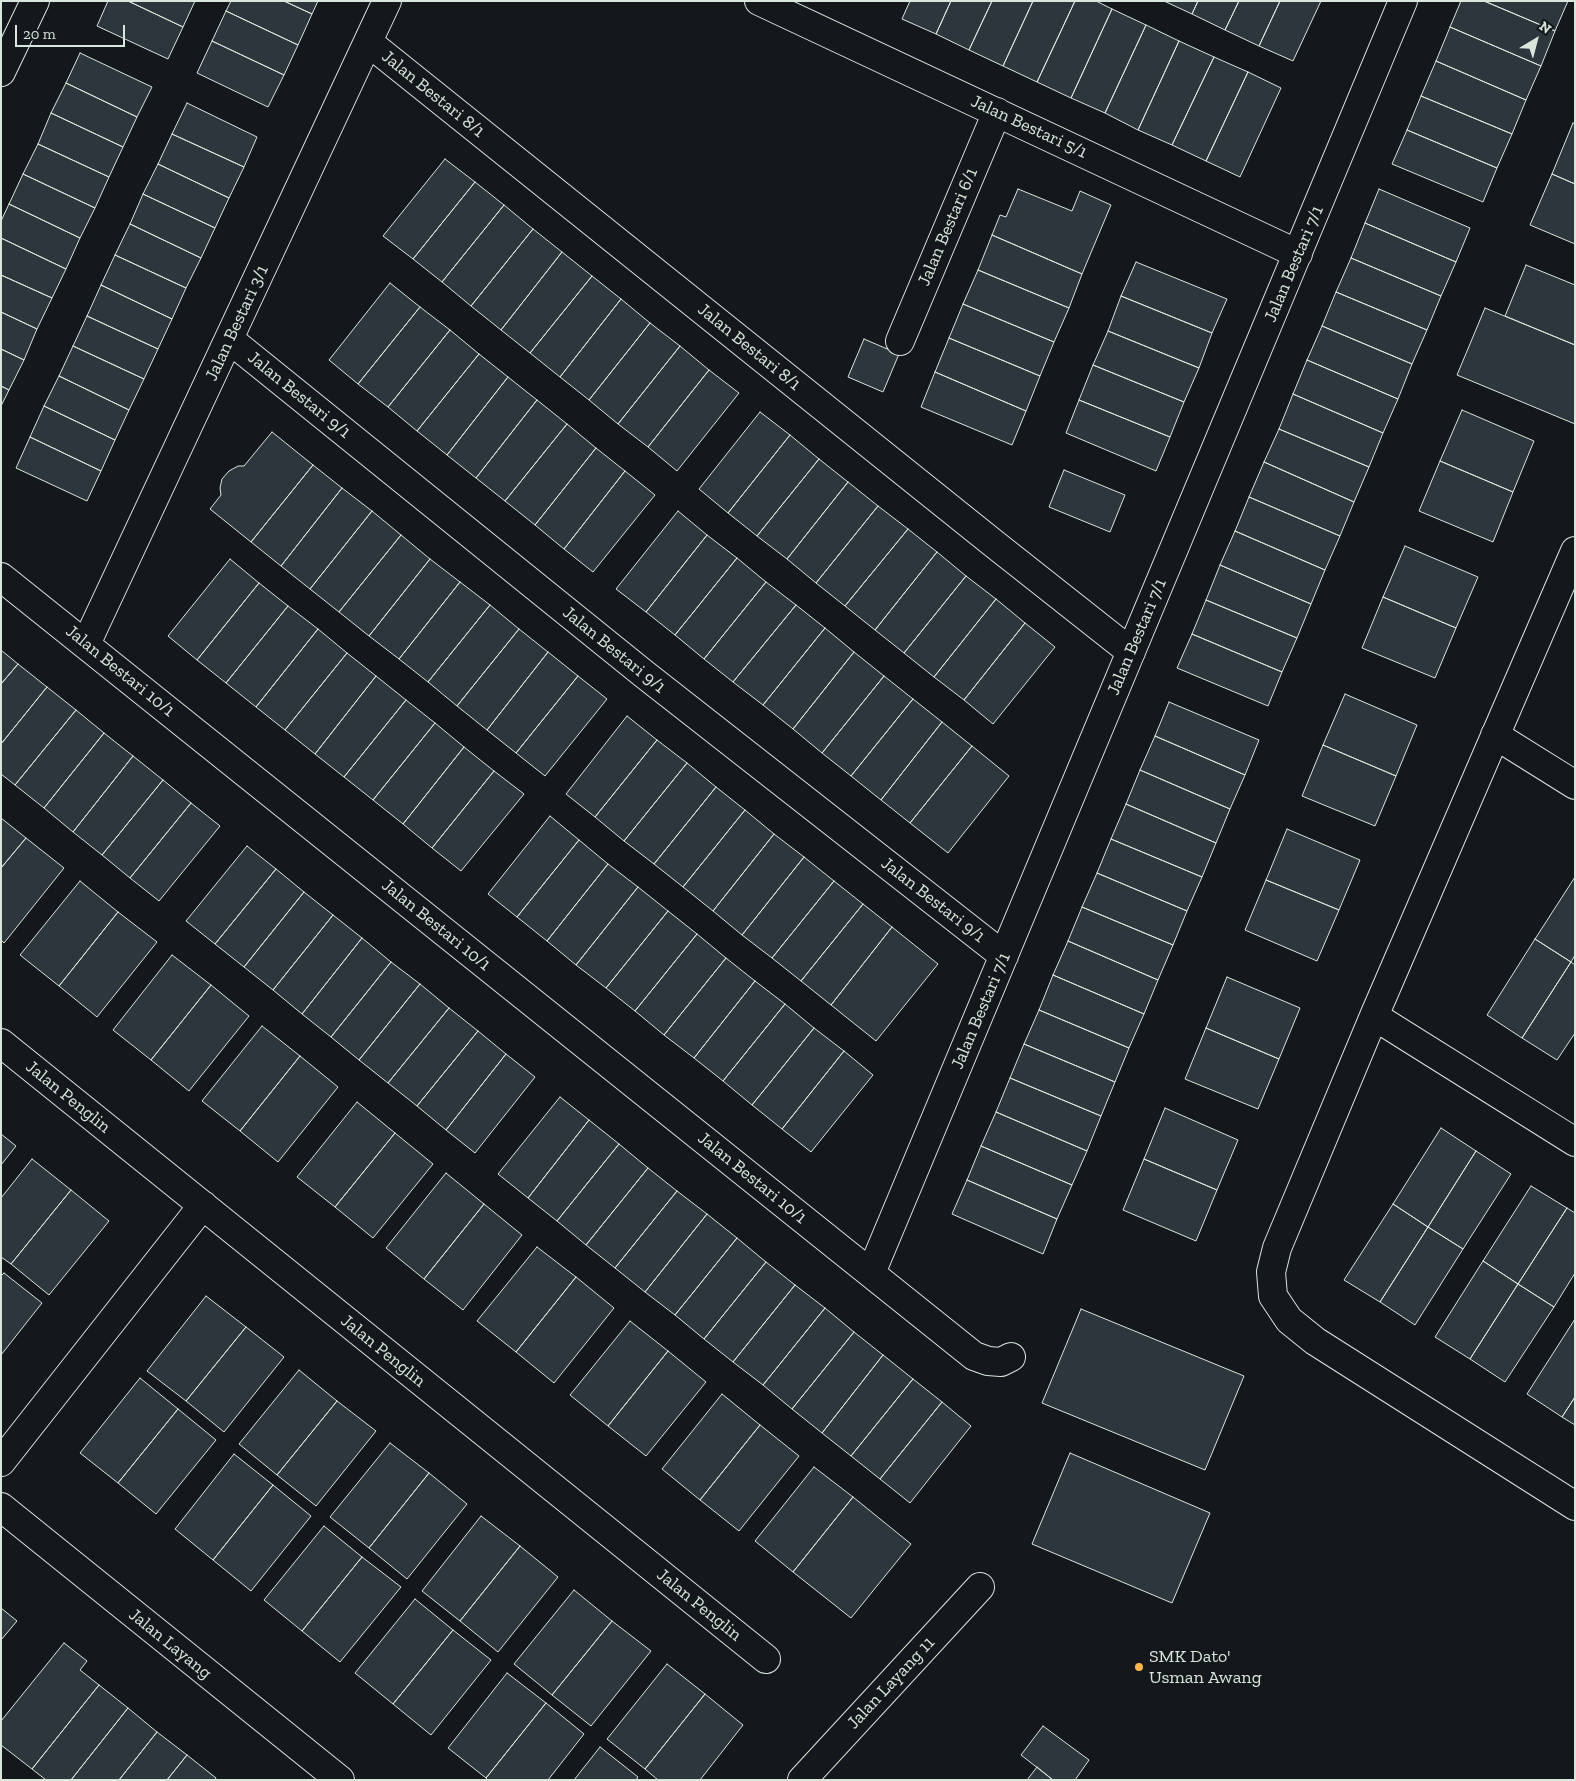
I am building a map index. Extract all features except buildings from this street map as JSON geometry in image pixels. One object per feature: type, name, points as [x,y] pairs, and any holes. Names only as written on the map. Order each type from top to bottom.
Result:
[{"type":"street","points":[[1,72],[35,1]]},
{"type":"street","name":"Jalan Bestari 3/1","points":[[86,644],[387,1]]},
{"type":"street","name":"Jalan Bestari 5/1","points":[[759,1],[1298,254]]},
{"type":"street","name":"Jalan Bestari 7/1","points":[[871,1273],[1403,1]]},
{"type":"street","name":"Jalan Bestari 8/1","points":[[368,42],[1131,652]]},
{"type":"street","name":"Jalan Bestari 6/1","points":[[900,341],[997,112]]},
{"type":"street","name":"Jalan Bestari 9/1","points":[[229,339],[644,674],[1004,956]]},
{"type":"street","points":[[1575,551],[1374,1016],[1278,1248],[1271,1272],[1273,1296],[1289,1320],[1315,1341],[1575,1506]]},
{"type":"street","name":"Jalan Bestari 10/1","points":[[1,577],[974,1356],[988,1361],[1001,1362],[1011,1357]]},
{"type":"street","points":[[1495,736],[1575,785]]},
{"type":"street","points":[[1374,1016],[1575,1142]]},
{"type":"street","name":"Jalan Penglin","points":[[1,1043],[766,1659]]},
{"type":"street","points":[[1,1462],[203,1205]]},
{"type":"street","name":"Jalan Layang","points":[[1,1507],[340,1780]]},
{"type":"street","name":"Jalan Layang 11","points":[[802,1780],[980,1587]]},
{"type":"place","name":"SMK Dato' Usman Awang","points":[[1139,1667]]}]
